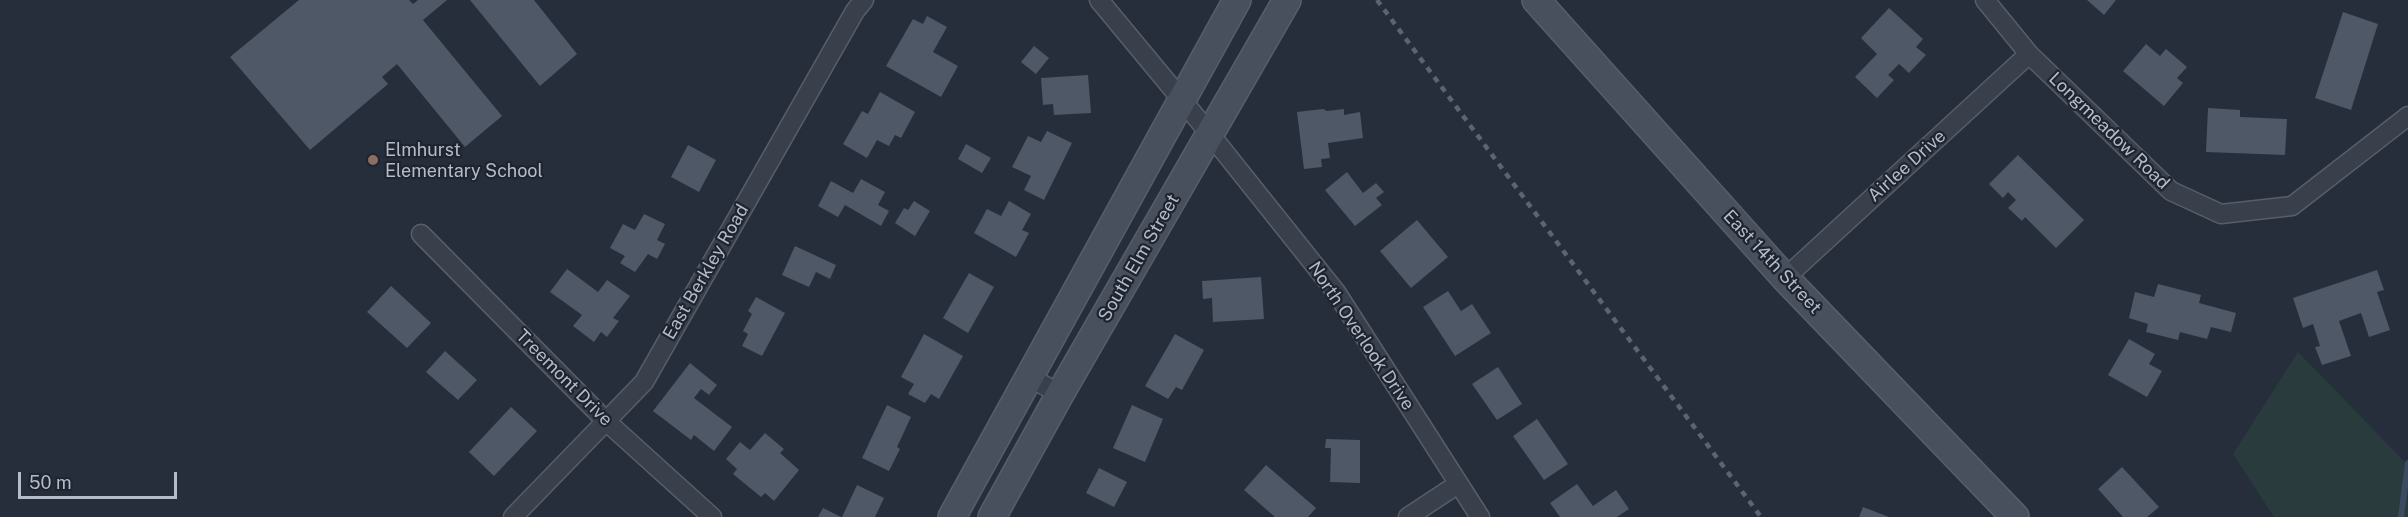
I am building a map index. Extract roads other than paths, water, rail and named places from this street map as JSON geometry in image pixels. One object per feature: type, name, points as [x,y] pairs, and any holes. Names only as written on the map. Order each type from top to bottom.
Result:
[{"type":"street","name":"East Berkley Road","points":[[513,517],[644,382],[855,11],[864,0]]},
{"type":"street","name":"North Overlook Drive","points":[[1099,0],[1182,99],[1336,292],[1480,517]]},
{"type":"street","name":"South Elm Street","points":[[952,517],[1238,0]]},
{"type":"street","name":"South Elm Street","points":[[992,517],[1060,394],[1287,0]]},
{"type":"street","name":"East 14th Street","points":[[1536,0],[1785,278],[2014,517]]},
{"type":"street","name":"Longmeadow Road","points":[[1985,0],[2029,54],[2171,191],[2221,214],[2292,206],[2408,116]]},
{"type":"street","name":"Airlee Drive","points":[[1785,278],[2029,54]]},
{"type":"street","name":"Treemont Drive","points":[[421,234],[607,422],[712,517]]},
{"type":"street","points":[[1029,377],[1060,394]]},
{"type":"street","points":[[1408,517],[1458,484]]},
{"type":"waterway","points":[[2401,517],[2408,463]]},
{"type":"railway","points":[[1377,0],[1761,517]]},
{"type":"place","name":"Elmhurst Elementary School","points":[[373,160]]}]
